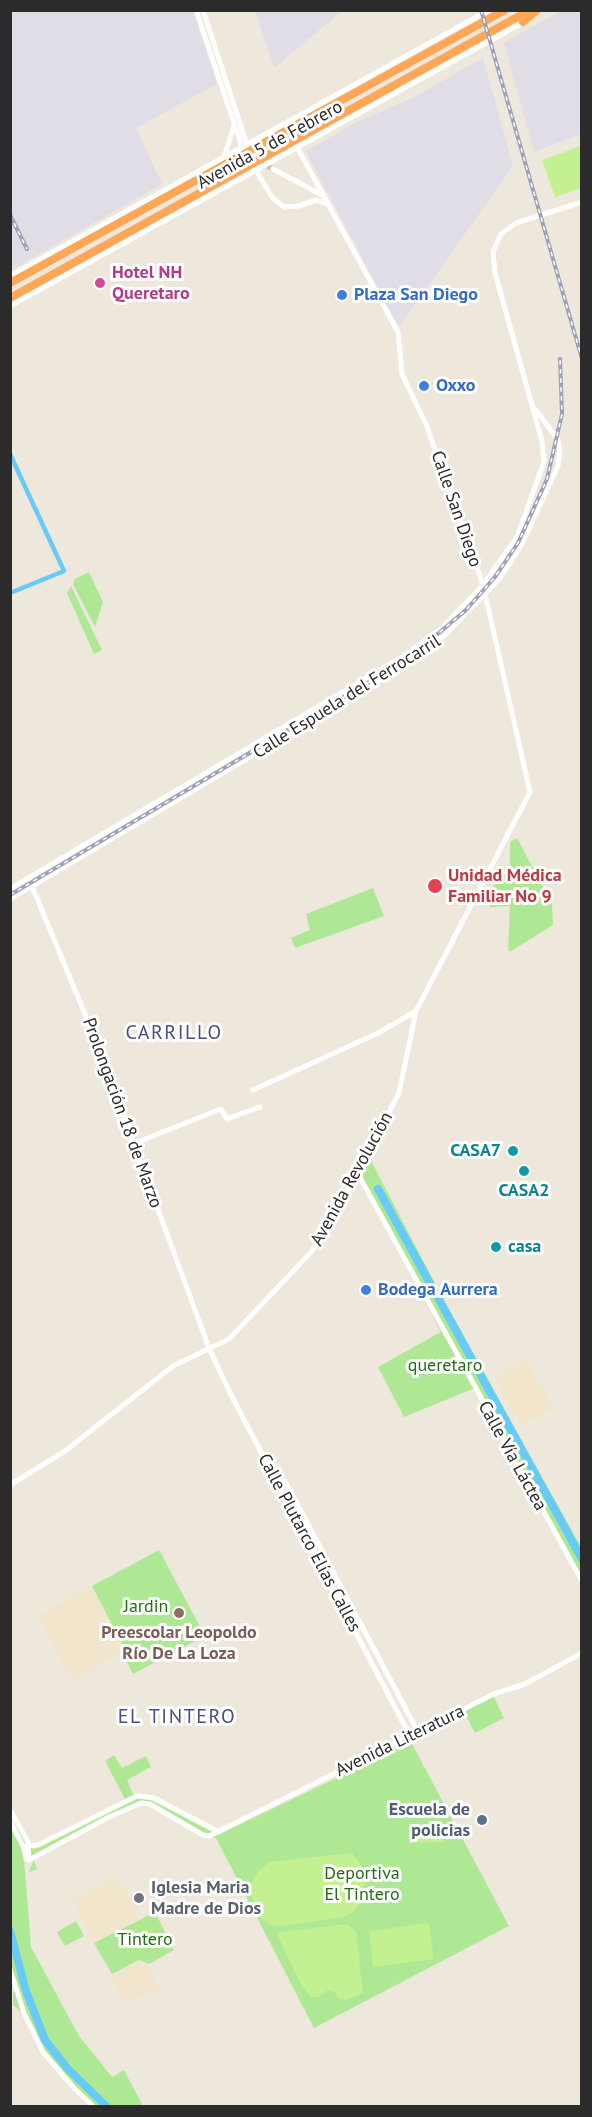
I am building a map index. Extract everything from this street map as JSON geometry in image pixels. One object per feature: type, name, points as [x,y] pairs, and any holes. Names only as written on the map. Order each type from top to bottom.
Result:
[{"type":"highway","name":"Avenida 5 de Febrero","points":[[10,283],[181,191],[493,13],[505,10]]},
{"type":"highway","name":"Avenida 5 de Febrero","points":[[10,298],[100,251],[184,202],[501,30],[530,10]]},
{"type":"highway","points":[[523,22],[537,10]]},
{"type":"highway","points":[[47,257],[83,243]]},
{"type":"highway","points":[[70,271],[100,251]]},
{"type":"street","points":[[197,10],[236,124],[262,182],[284,207],[298,206],[317,200],[329,205]]},
{"type":"street","points":[[203,10],[242,138]]},
{"type":"street","name":"Avenida 5 de Febrero","points":[[10,306],[474,49],[501,30],[523,22],[544,10]]},
{"type":"street","name":"Avenida 5 de Febrero","points":[[10,276],[465,24],[493,13]]},
{"type":"street","points":[[288,149],[363,110]]},
{"type":"street","points":[[224,157],[236,124]]},
{"type":"street","name":"Calle San Diego","points":[[297,147],[398,333],[402,374],[426,424],[483,585],[530,786],[514,824],[480,885]]},
{"type":"street","points":[[273,170],[313,188],[324,196]]},
{"type":"street","points":[[124,212],[145,205],[203,173]]},
{"type":"street","name":"Calle Espuela del Ferrocarril","points":[[10,889],[402,657],[442,628],[483,585],[517,537],[543,466],[543,448],[495,273],[493,252],[501,234],[516,223],[582,202]]},
{"type":"street","name":"Calle Espuela del Ferrocarril","points":[[10,899],[420,655],[446,635],[499,579],[522,544],[560,460],[558,440],[532,404]]},
{"type":"street","points":[[92,842],[96,848]]},
{"type":"street","name":"Prolongación 18 de Marzo","points":[[29,879],[65,962],[135,1143],[209,1348]]},
{"type":"street","name":"Avenida Revolución","points":[[10,1485],[65,1451],[173,1366],[235,1334],[312,1251],[399,1093],[416,1011],[480,885]]},
{"type":"street","points":[[253,1090],[378,1033],[416,1011]]},
{"type":"street","points":[[135,1143],[168,1128],[221,1109],[227,1119],[260,1107]]},
{"type":"street","name":"Calle Vía Láctea","points":[[357,1172],[582,1581]]},
{"type":"street","name":"Calle Plutarco Elías Calles","points":[[209,1348],[418,1732]]},
{"type":"street","name":"Calle Plutarco Elías Calles","points":[[282,1482],[410,1736]]},
{"type":"street","name":"Avenida Literatura","points":[[26,1845],[27,1859],[141,1803],[150,1804],[203,1835],[209,1836],[494,1694],[525,1684],[582,1653]]},
{"type":"street","points":[[26,1845],[38,1845],[137,1796],[154,1798],[219,1832]]},
{"type":"street","points":[[10,1810],[26,1845]]},
{"type":"street","points":[[10,1821],[26,1845]]},
{"type":"street","points":[[10,1969],[24,2013],[43,2052],[93,2106]]},
{"type":"shaded area","points":[[11,10],[193,11],[217,84],[136,128],[162,184],[11,270]]},
{"type":"shaded area","points":[[255,10],[342,10],[342,11],[274,68]]},
{"type":"shaded area","points":[[560,11],[581,11],[581,134],[534,152],[504,43]]},
{"type":"shaded area","points":[[483,58],[513,166],[401,324],[397,324],[306,151],[353,124],[414,97]]},
{"type":"shaded area","points":[[526,1359],[554,1409],[521,1426],[495,1378]]},
{"type":"shaded area","points":[[92,1586],[126,1651],[72,1680],[38,1615]]},
{"type":"shaded area","points":[[118,1877],[140,1919],[94,1943],[72,1900]]},
{"type":"shaded area","points":[[137,1962],[147,1964],[160,1987],[125,2004],[111,1976]]},
{"type":"green space","points":[[581,146],[581,188],[555,197],[542,160]]},
{"type":"green space","points":[[89,572],[103,602],[95,627],[73,584],[75,579]]},
{"type":"green space","points":[[71,586],[102,650],[94,654],[67,593]]},
{"type":"green space","points":[[517,838],[552,904],[553,925],[511,951],[508,950],[510,906],[490,907],[490,890],[505,873],[505,880],[510,880],[510,842]]},
{"type":"green space","points":[[373,888],[384,916],[295,948],[291,938],[310,930],[306,914]]},
{"type":"green space","name":"queretaro","points":[[367,1153],[440,1293],[581,1547],[581,1577],[475,1388],[404,1417],[378,1367],[441,1332],[357,1172]]},
{"type":"green space","name":"Jardin","points":[[159,1550],[205,1636],[133,1674],[122,1653],[126,1651],[92,1586]]},
{"type":"green space","points":[[493,1695],[504,1718],[475,1733],[463,1710]]},
{"type":"green space","name":"Deportiva El Tintero","points":[[411,1742],[509,1926],[314,2028],[216,1838],[207,1836],[145,1802],[33,1858],[37,1869],[29,1872],[33,1861],[10,1813],[33,1849],[39,1847],[126,1801],[105,1761],[114,1755],[122,1768],[146,1756],[151,1767],[127,1780],[135,1798],[147,1798],[218,1835]]},
{"type":"green space","points":[[10,1821],[23,1846],[31,1947],[79,2036],[112,2077],[124,2070],[143,2106],[90,2106],[52,2064],[24,2014],[13,2005],[13,1993],[16,1987],[10,1986]]},
{"type":"green space","points":[[443,1828],[444,1842],[409,1843],[409,1829]]},
{"type":"green space","points":[[352,1853],[362,1866],[365,1878],[363,1900],[352,1913],[344,1917],[282,1926],[270,1925],[262,1919],[253,1903],[250,1886],[258,1872],[269,1862]]},
{"type":"green space","name":"Tintero","points":[[155,1912],[174,1950],[149,1964],[139,1960],[112,1974],[94,1943]]},
{"type":"green space","name":"Tintero","points":[[76,1921],[84,1936],[65,1946],[57,1932]]},
{"type":"green space","points":[[429,1923],[434,1959],[373,1967],[369,1931]]},
{"type":"green space","points":[[347,1924],[356,1932],[363,1993],[345,2000],[338,1998],[335,1992],[328,1990],[319,1997],[311,1997],[301,1985],[278,1936],[279,1932]]},
{"type":"waterway","points":[[10,454],[64,571],[10,593]]},
{"type":"waterway","points":[[378,1189],[582,1559]]},
{"type":"waterway","points":[[10,1931],[26,1991],[45,2040],[68,2069],[106,2106]]},
{"type":"tunnel","points":[[254,146],[274,151],[288,149]]},
{"type":"tunnel","points":[[231,163],[246,161],[260,163],[273,169]]},
{"type":"railway","points":[[481,10],[582,359]]},
{"type":"railway","points":[[10,215],[27,249]]},
{"type":"railway","points":[[10,895],[408,659],[466,610],[495,577],[518,543],[547,479],[562,414],[560,359]]},
{"type":"place","name":"Hotel NH Queretaro","points":[[100,283]]},
{"type":"place","name":"Plaza San Diego","points":[[342,295]]},
{"type":"place","name":"Oxxo","points":[[424,386]]},
{"type":"place","name":"Unidad Médica Familiar No 9","points":[[435,886]]},
{"type":"place","name":"CASA7","points":[[513,1151]]},
{"type":"place","name":"CASA2","points":[[524,1171]]},
{"type":"place","name":"casa","points":[[496,1247]]},
{"type":"place","name":"Bodega Aurrera","points":[[366,1290]]},
{"type":"place","name":"Preescolar Leopoldo Río De La Loza","points":[[179,1613]]},
{"type":"place","name":"Escuela de policias","points":[[482,1820]]},
{"type":"place","name":"Iglesia Maria Madre de Dios","points":[[139,1898]]},
{"type":"district","name":"CARRILLO","points":[[174,1033]]},
{"type":"district","name":"EL TINTERO","points":[[177,1717]]}]
